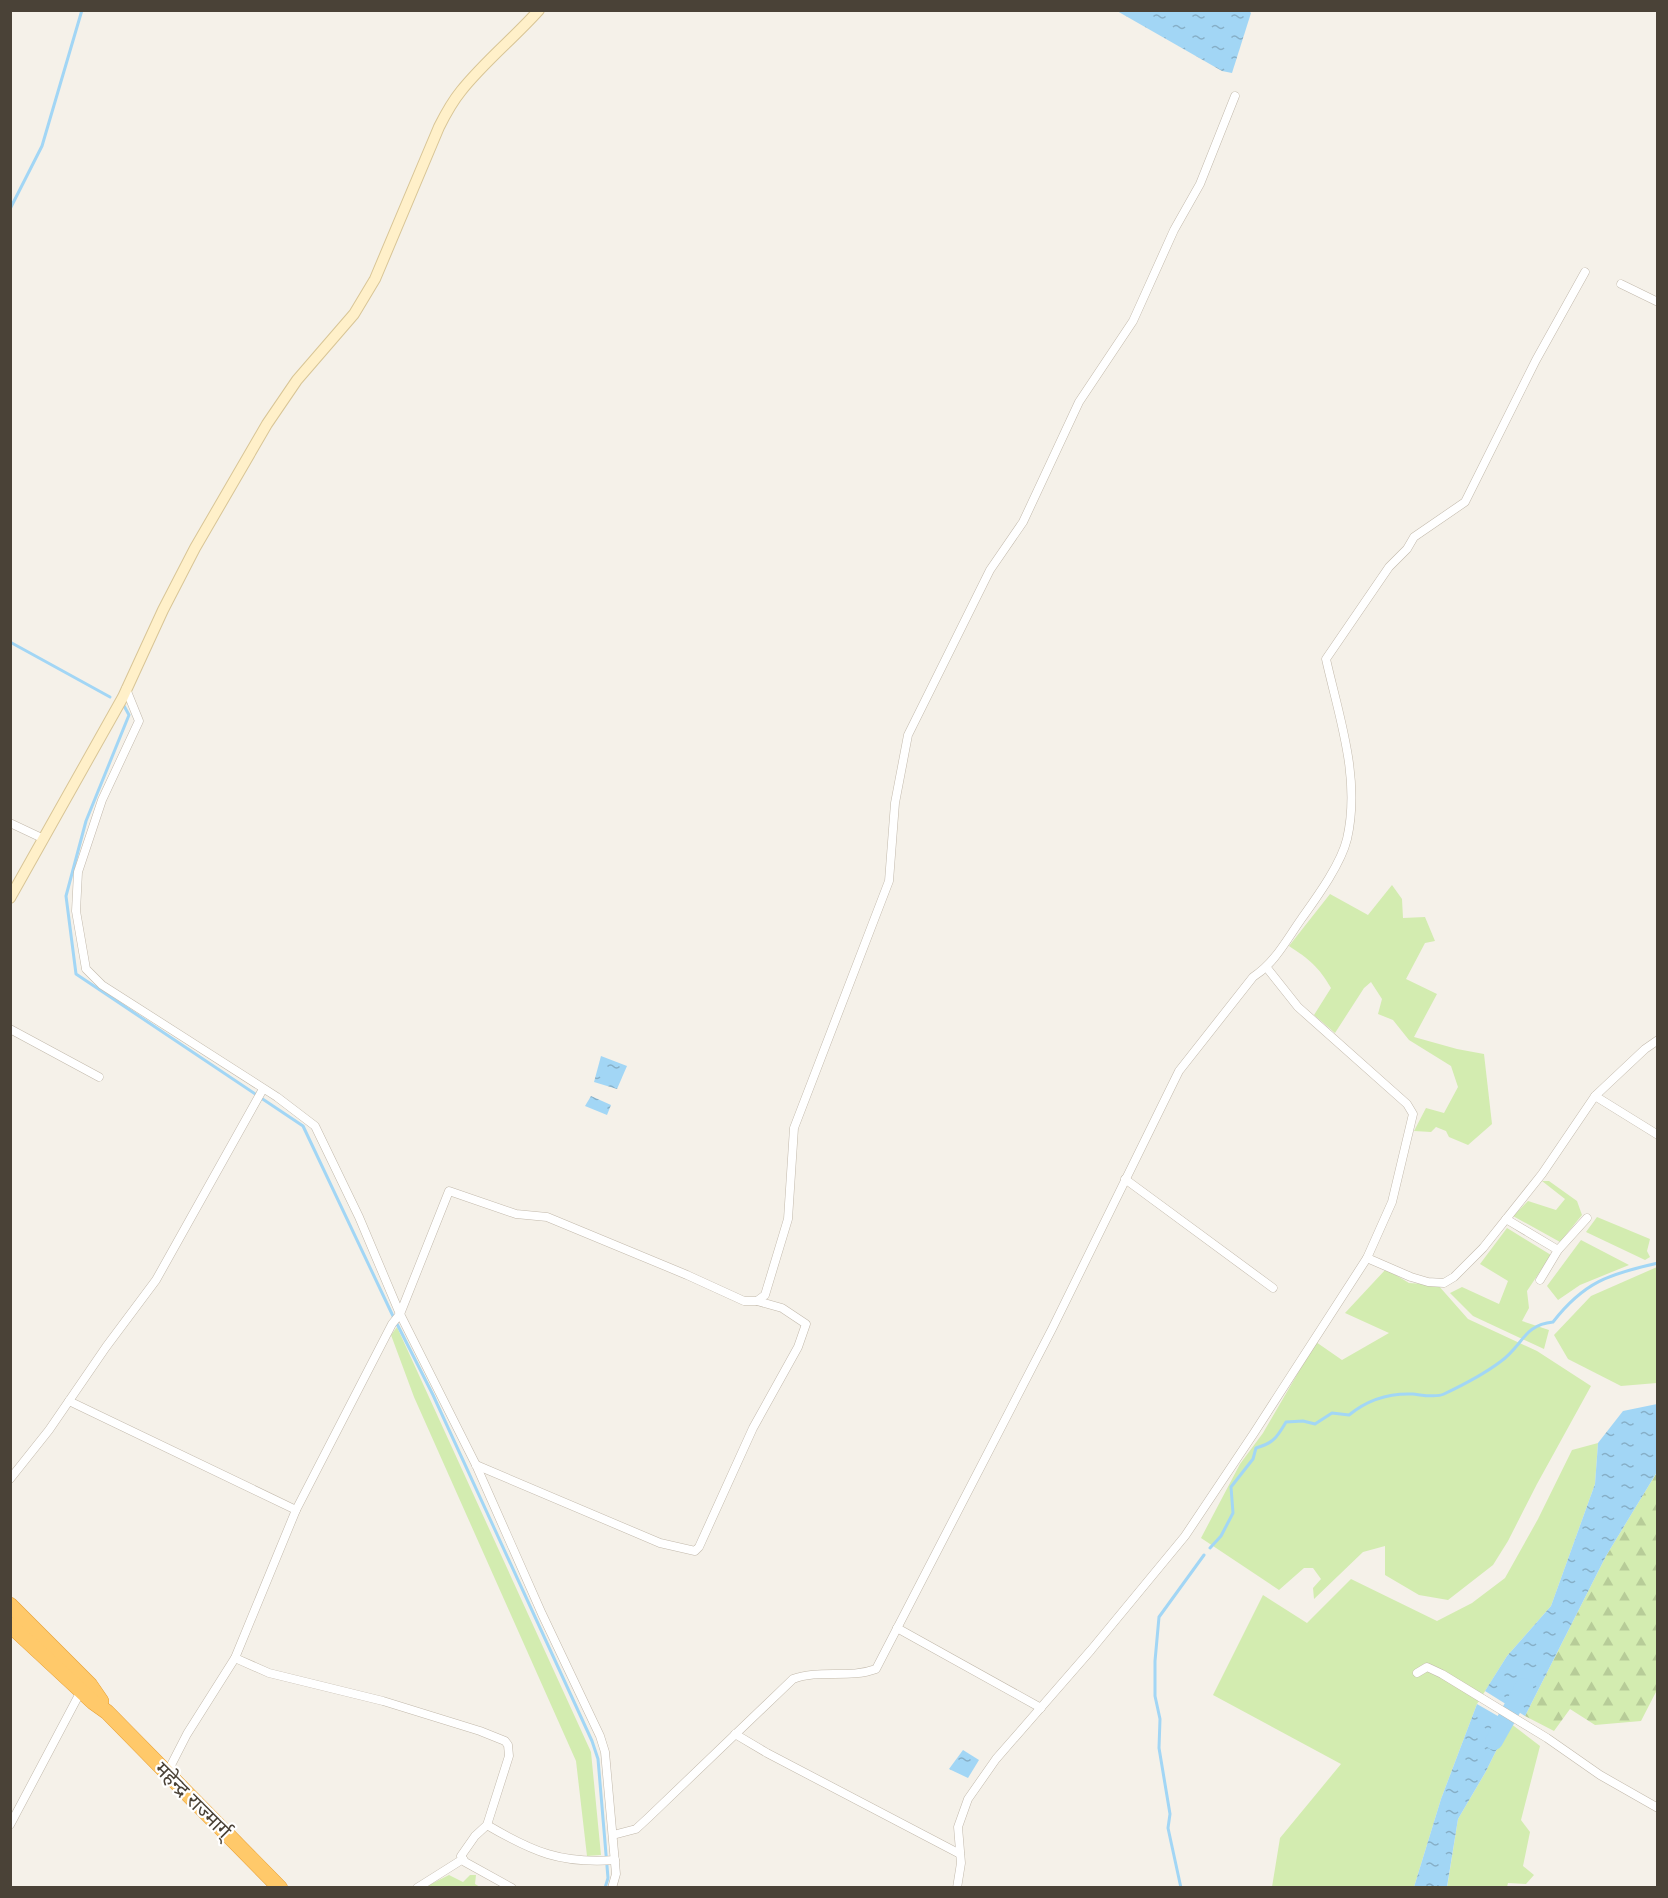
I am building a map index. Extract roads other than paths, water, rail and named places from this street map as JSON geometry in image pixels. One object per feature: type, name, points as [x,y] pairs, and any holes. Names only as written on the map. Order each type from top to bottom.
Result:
[{"type":"highway","name":"महेन्द्र राज्मार्ग्","points":[[10,1605],[90,1685],[106,1712]]},
{"type":"highway","name":"महेन्द्र राज्मार्ग्","points":[[10,1625],[106,1712],[280,1887]]},
{"type":"main road","points":[[10,898],[126,689],[195,548],[267,424],[297,380],[354,314],[371,287],[439,127],[448,111],[459,93],[475,75],[539,10]]},
{"type":"street","points":[[757,1301],[765,1295],[788,1219],[794,1128],[889,881],[895,803],[908,735],[990,570],[1023,522],[1079,402],[1133,321],[1174,230],[1200,184],[1235,96]]},
{"type":"street","points":[[613,1835],[636,1828],[793,1679],[803,1675],[865,1673],[876,1669],[1052,1329],[1179,1071],[1253,977],[1267,968],[1324,887],[1347,841],[1353,787],[1346,744],[1326,659],[1389,567],[1407,549],[1414,537],[1465,502],[1536,360],[1585,272]]},
{"type":"street","points":[[1621,284],[1658,302]]},
{"type":"street","points":[[126,689],[139,721],[102,800],[78,872],[76,911],[86,969],[102,985],[263,1089],[315,1126],[359,1217],[400,1314],[476,1464],[542,1614],[600,1736],[605,1752],[615,1860],[616,1874],[612,1887]]},
{"type":"street","points":[[10,823],[44,839]]},
{"type":"street","points":[[967,1887],[957,1886],[961,1863],[958,1827],[968,1799],[996,1759],[1091,1650],[1185,1536],[1367,1257],[1392,1202],[1413,1114],[1407,1104],[1298,1006],[1267,968]]},
{"type":"street","points":[[10,1029],[99,1077]]},
{"type":"street","points":[[1367,1257],[1411,1277],[1428,1282],[1444,1283],[1454,1277],[1483,1248],[1542,1174],[1595,1096],[1645,1049],[1658,1040]]},
{"type":"street","points":[[10,1479],[49,1430],[156,1280],[263,1089]]},
{"type":"street","points":[[1595,1096],[1658,1135]]},
{"type":"street","points":[[1125,1179],[1273,1288]]},
{"type":"street","points":[[167,1773],[187,1734],[235,1658],[296,1510],[392,1324],[400,1314],[449,1191],[516,1214],[547,1217],[744,1301],[757,1301],[782,1308],[806,1324],[798,1347],[753,1428],[699,1547],[695,1551],[660,1543],[476,1464]]},
{"type":"street","points":[[1540,1280],[1558,1250],[1587,1218]]},
{"type":"street","points":[[1506,1219],[1558,1250]]},
{"type":"street","points":[[69,1401],[296,1510]]},
{"type":"street","points":[[897,1628],[1041,1708]]},
{"type":"street","points":[[235,1658],[269,1673],[383,1701],[505,1741],[508,1745],[509,1756],[487,1825],[465,1848],[461,1856],[482,1872],[512,1887]]},
{"type":"street","points":[[1417,1673],[1427,1667],[1442,1674],[1547,1738],[1600,1775],[1658,1808]]},
{"type":"street","points":[[10,1825],[81,1690]]},
{"type":"street","points":[[735,1734],[960,1854]]},
{"type":"street","points":[[487,1825],[539,1853],[582,1861],[615,1860]]},
{"type":"street","points":[[417,1887],[463,1859]]},
{"type":"water","points":[[1248,10],[1251,13],[1232,73],[1222,71],[1117,11]]},
{"type":"water","points":[[601,1056],[627,1066],[617,1089],[594,1082]]},
{"type":"water","points":[[591,1096],[611,1105],[607,1115],[585,1106]]},
{"type":"water","points":[[1657,1404],[1657,1472],[1606,1556],[1525,1716],[1485,1691],[1507,1656],[1551,1606],[1595,1484],[1598,1443],[1623,1411]]},
{"type":"water","points":[[1477,1704],[1510,1723],[1485,1773],[1458,1819],[1447,1887],[1414,1887],[1441,1799]]},
{"type":"water","points":[[963,1750],[979,1760],[968,1778],[949,1769]]},
{"type":"waterway","points":[[10,209],[42,146],[82,10]]},
{"type":"waterway","points":[[10,642],[110,697]]},
{"type":"waterway","points":[[123,704],[129,715],[86,821],[66,896],[76,974],[303,1126],[433,1395],[592,1741],[598,1759],[608,1878],[605,1888]]},
{"type":"waterway","points":[[1210,1548],[1221,1536],[1233,1513],[1231,1487],[1253,1459],[1256,1448],[1274,1439],[1286,1422],[1303,1421],[1315,1424],[1332,1413],[1349,1415],[1379,1398],[1395,1395],[1444,1394],[1500,1362],[1529,1332],[1535,1327],[1553,1322],[1564,1308],[1587,1289],[1611,1276],[1658,1263]]},
{"type":"waterway","points":[[1181,1888],[1168,1828],[1170,1814],[1159,1748],[1160,1719],[1155,1696],[1155,1661],[1159,1617],[1204,1555]]},
{"type":"waterway","points":[[1494,1741],[1524,1687]]}]
